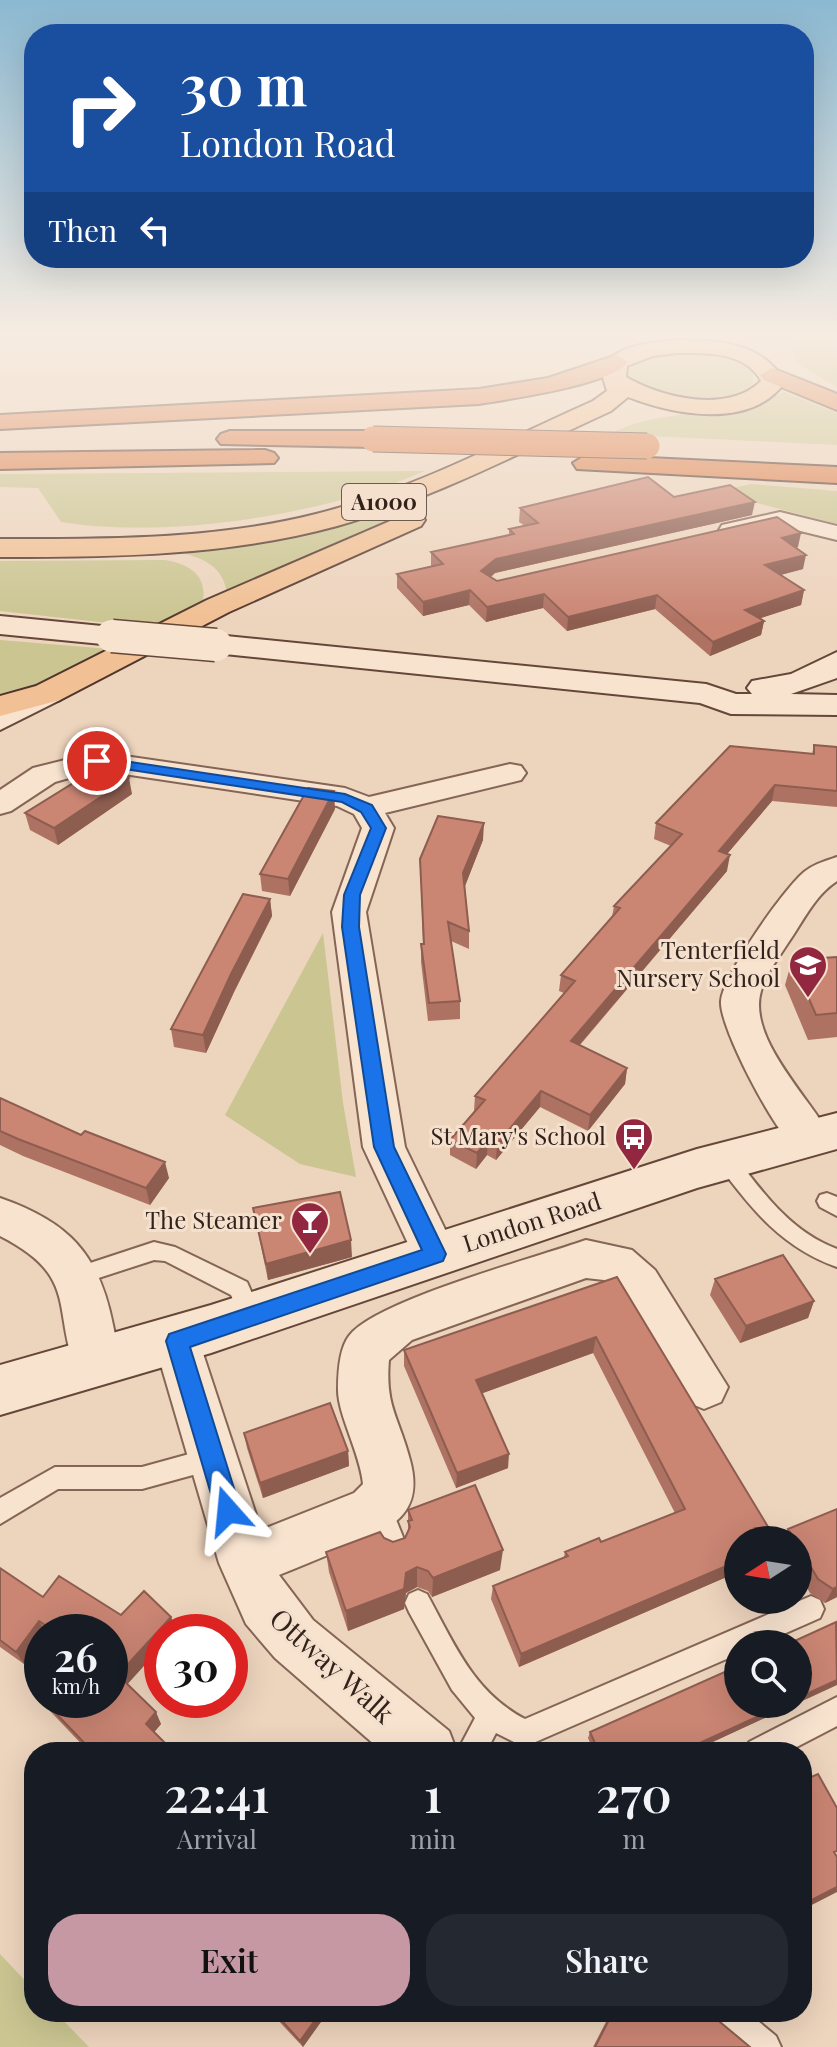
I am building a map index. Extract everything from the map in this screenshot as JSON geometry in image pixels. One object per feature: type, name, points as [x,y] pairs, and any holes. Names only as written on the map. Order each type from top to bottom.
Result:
[{"type":"highway","points":[[0,442],[372,449],[837,475]]},
{"type":"highway","points":[[0,461],[372,449],[647,446],[837,456]]},
{"type":"main road","name":"A1000","points":[[0,548],[178,544],[260,534],[377,504],[543,432]]},
{"type":"main road","name":"A1000","points":[[0,706],[48,693],[218,606],[469,495],[594,432]]},
{"type":"main road","name":"A1000","points":[[116,547],[169,553],[203,567],[217,581],[218,606]]},
{"type":"main road","points":[[0,625],[706,694],[803,683],[823,675],[837,662]]},
{"type":"main road","points":[[0,720],[48,693]]},
{"type":"main road","points":[[706,694],[731,704],[837,705]]},
{"type":"main road","name":"London Road","points":[[0,1390],[177,1341],[435,1254],[727,1161],[824,1134]]},
{"type":"street","points":[[703,537],[780,519],[837,533]]},
{"type":"street","points":[[0,804],[44,775],[97,761],[328,795],[366,808],[510,773]]},
{"type":"street","points":[[366,808],[377,822],[378,837],[352,895],[349,912],[375,1102],[384,1147],[435,1254]]},
{"type":"street","points":[[824,1134],[753,1047],[741,1017],[740,1002],[749,976],[803,893],[816,879],[837,868]]},
{"type":"street","points":[[0,1216],[54,1245],[71,1262],[97,1364]]},
{"type":"street","points":[[245,1563],[372,1511],[386,1526],[389,1493],[386,1462],[362,1393],[366,1350],[396,1325],[586,1259],[616,1263],[639,1284],[704,1387]]},
{"type":"street","name":"Ottway Walk","points":[[177,1341],[245,1563],[265,1605],[294,1639],[416,1742]]},
{"type":"lane","points":[[727,1161],[777,1223],[799,1243],[837,1258]]},
{"type":"lane","points":[[77,1276],[161,1251],[239,1289],[251,1316]]},
{"type":"lane","points":[[0,1512],[55,1478],[142,1478],[211,1459]]},
{"type":"lane","points":[[418,1603],[461,1681],[491,1716],[524,1733],[799,1614]]},
{"type":"lane","points":[[778,1742],[837,1711]]},
{"type":"lane","points":[[477,1742],[491,1716]]},
{"type":"lane","points":[[735,2022],[765,2047]]},
{"type":"shaded area","points":[[616,432],[837,432],[837,445],[610,434]]},
{"type":"shaded area","points":[[425,471],[385,487],[295,511],[197,525],[149,527],[61,522],[38,488],[0,487],[0,474]]},
{"type":"shaded area","points":[[751,484],[837,491],[837,524],[715,492]]},
{"type":"shaded area","points":[[413,499],[427,504],[227,593],[216,570],[196,557],[179,552]]},
{"type":"shaded area","points":[[165,560],[181,564],[199,577],[203,601],[182,617],[154,628],[0,611],[0,561]]},
{"type":"shaded area","points":[[0,640],[110,649],[50,680],[0,694]]},
{"type":"shaded area","points":[[323,933],[343,1103],[356,1177],[300,1164],[225,1115]]},
{"type":"shaded area","points":[[0,1954],[24,1979],[24,2022],[65,2022],[89,2047],[0,2047]]},
{"type":"building","points":[[648,477],[674,497],[730,485],[755,502],[496,559],[481,571],[497,581],[777,517],[801,533],[782,538],[806,555],[765,565],[804,590],[745,610],[764,621],[713,642],[657,595],[568,617],[544,594],[487,607],[470,590],[423,602],[397,574],[443,564],[431,552],[514,534],[509,529],[538,523],[520,508]]},
{"type":"building","points":[[814,745],[837,747],[837,791],[775,785],[719,851],[730,855],[571,1041],[627,1068],[590,1115],[541,1091],[497,1144],[488,1140],[477,1153],[450,1140],[485,1100],[475,1096],[575,981],[561,975],[620,908],[614,906],[682,834],[656,823],[730,746],[814,754]]},
{"type":"building","points":[[112,759],[117,760],[129,778],[54,828],[25,813]]},
{"type":"building","points":[[308,788],[334,791],[288,879],[260,874]]},
{"type":"building","points":[[438,816],[484,823],[463,873],[469,931],[448,922],[460,1001],[429,1003],[421,944],[424,944],[420,859]]},
{"type":"building","points":[[243,894],[270,899],[203,1035],[171,1029]]},
{"type":"building","points":[[837,957],[837,1013],[816,1015],[792,960]]},
{"type":"building","points":[[0,1098],[81,1135],[85,1131],[165,1162],[146,1188],[18,1139],[0,1131]]},
{"type":"building","points":[[340,1192],[351,1240],[266,1264],[253,1208]]},
{"type":"building","points":[[783,1255],[814,1301],[746,1326],[715,1279]]},
{"type":"building","points":[[617,1277],[768,1526],[724,1526],[724,1567],[521,1654],[493,1586],[568,1556],[565,1552],[599,1538],[601,1542],[685,1509],[596,1337],[476,1380],[509,1454],[457,1473],[404,1350]]},
{"type":"building","points":[[330,1403],[348,1451],[260,1483],[244,1433]]},
{"type":"building","points":[[475,1485],[503,1550],[433,1578],[428,1571],[417,1567],[406,1573],[404,1589],[346,1611],[326,1552],[380,1532],[393,1542],[405,1538],[410,1527],[408,1521],[412,1520],[408,1510]]},
{"type":"building","points":[[837,1509],[837,1587],[833,1589],[818,1579],[812,1569],[812,1526],[795,1526]]},
{"type":"building","points":[[0,1568],[43,1597],[59,1576],[119,1614],[24,1614],[24,1641],[16,1652],[0,1640]]},
{"type":"building","points":[[144,1591],[168,1614],[144,1614],[144,1647],[128,1664],[128,1614],[122,1614]]},
{"type":"building","points":[[836,1622],[837,1680],[812,1692],[812,1633]]},
{"type":"building","points":[[724,1672],[724,1718],[754,1718],[702,1742],[594,1742],[590,1732]]},
{"type":"building","points":[[128,1685],[144,1700],[144,1718],[151,1718],[146,1724],[164,1742],[83,1742],[60,1718],[128,1718]]},
{"type":"building","points":[[818,1774],[837,1808],[837,1851],[834,1852],[837,1857],[837,1887],[812,1900],[812,1777]]},
{"type":"building","points":[[283,2022],[314,2022],[300,2041]]},
{"type":"building","points":[[608,2022],[720,2022],[750,2047],[595,2047]]},
{"type":"place","name":"Tenterfield Nursery School","points":[[808,999]]},
{"type":"place","name":"St Mary's School","points":[[634,1171]]},
{"type":"place","name":"The Steamer","points":[[310,1255]]},
{"type":"route","points":[[97,761],[345,798],[366,808],[377,822],[378,837],[352,895],[350,927],[384,1147],[435,1254],[177,1341],[228,1511]]}]
